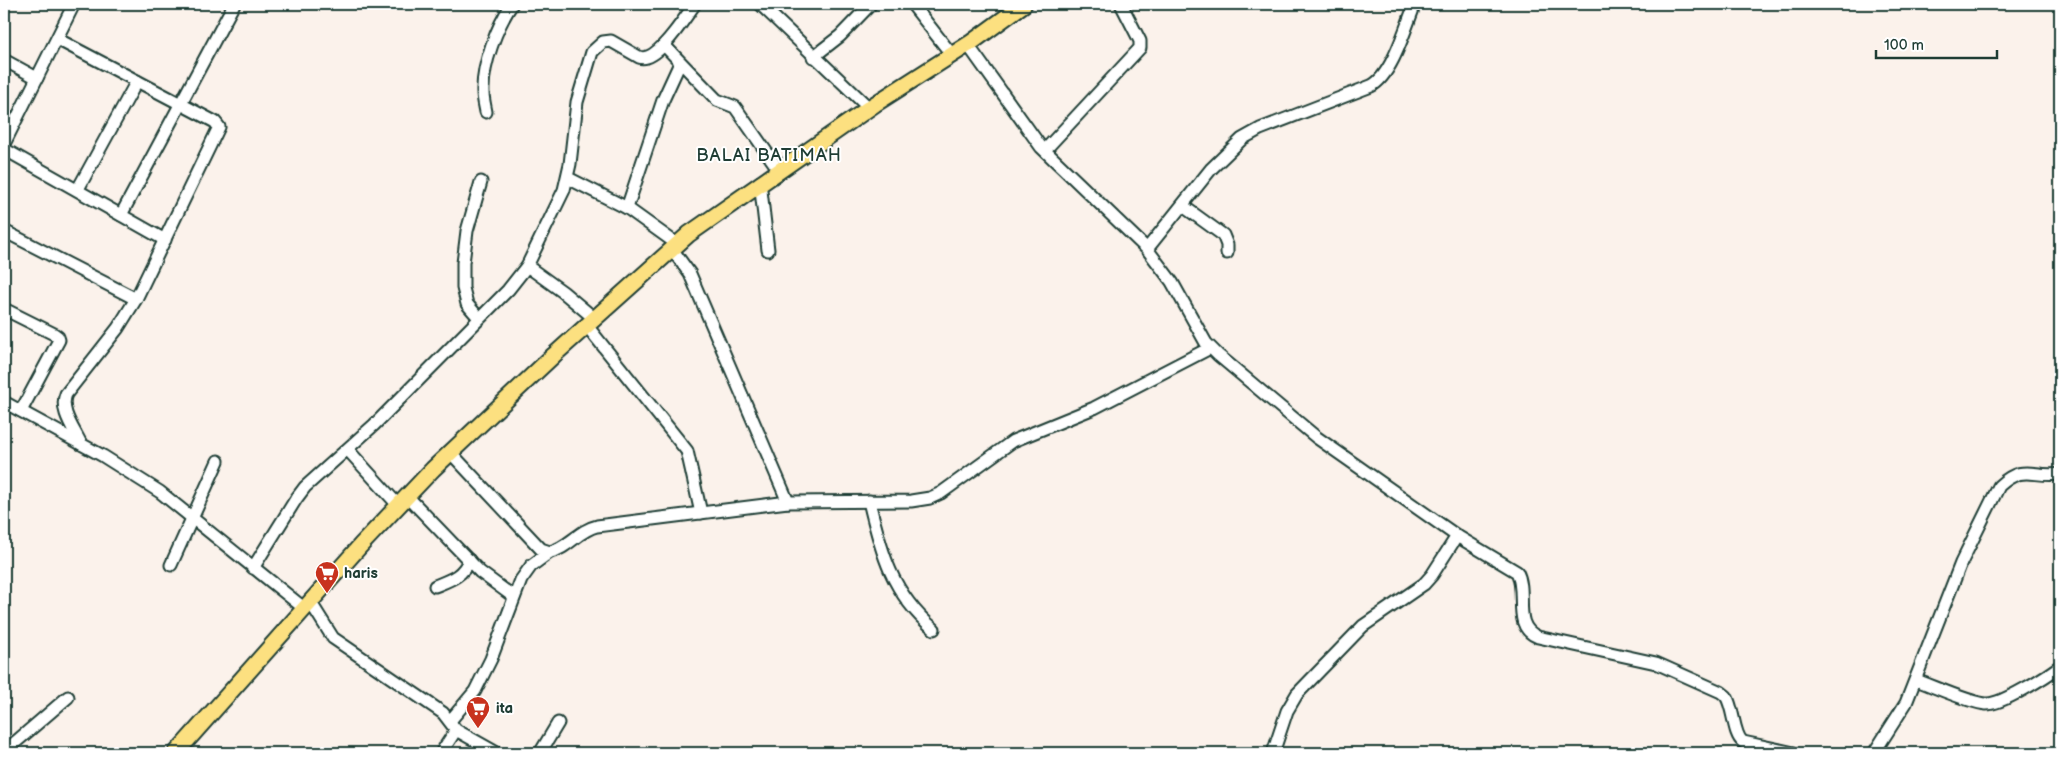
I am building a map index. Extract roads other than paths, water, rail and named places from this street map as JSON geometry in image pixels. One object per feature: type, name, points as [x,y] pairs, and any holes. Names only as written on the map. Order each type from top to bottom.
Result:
[{"type":"main road","points":[[176,753],[402,501],[450,452],[675,246],[712,216],[760,182],[869,108],[968,45],[1024,4]]},
{"type":"street","points":[[4,144],[74,4]]},
{"type":"street","points":[[120,215],[233,4]]},
{"type":"street","points":[[486,112],[482,93],[485,74],[502,19],[512,4]]},
{"type":"street","points":[[253,568],[300,493],[348,450],[508,290],[527,266],[568,178],[578,102],[592,52],[602,42],[611,41],[639,57],[646,58],[654,55],[664,45],[695,4]]},
{"type":"street","points":[[760,4],[813,57],[869,108]]},
{"type":"street","points":[[813,57],[840,36],[871,4]]},
{"type":"street","points":[[912,4],[952,55]]},
{"type":"street","points":[[1045,150],[1140,48],[1140,40],[1120,4]]},
{"type":"street","points":[[1147,250],[1220,159],[1242,139],[1260,129],[1380,81],[1387,71],[1415,4]]},
{"type":"street","points":[[56,39],[215,122],[219,127],[136,299],[118,328],[65,397],[66,412],[81,444]]},
{"type":"street","points":[[664,45],[717,100],[735,107],[779,170]]},
{"type":"street","points":[[968,45],[1045,150],[1147,250],[1172,282],[1210,348],[1307,430],[1457,536],[1517,572],[1522,622],[1527,630],[1532,634],[1667,667],[1726,696],[1731,705],[1738,736],[1744,742],[1794,753]]},
{"type":"street","points":[[4,60],[37,78]]},
{"type":"street","points":[[626,208],[663,100],[680,63]]},
{"type":"street","points":[[78,189],[137,81]]},
{"type":"street","points":[[4,149],[78,189],[165,240]]},
{"type":"street","points":[[568,178],[626,208],[675,246],[690,274],[788,502]]},
{"type":"street","points":[[479,318],[467,304],[463,288],[467,231],[482,182]]},
{"type":"street","points":[[760,182],[768,250]]},
{"type":"street","points":[[1183,206],[1223,236],[1228,245],[1227,253]]},
{"type":"street","points":[[4,231],[136,299]]},
{"type":"street","points":[[527,266],[563,292],[591,323],[688,451],[701,513]]},
{"type":"street","points":[[4,309],[58,336],[59,340],[21,411]]},
{"type":"street","points":[[441,753],[453,726],[475,691],[491,659],[521,580],[531,566],[590,528],[788,502],[920,500],[935,496],[1013,441],[1094,408],[1210,348]]},
{"type":"street","points":[[4,402],[81,444],[155,488],[253,568],[308,606],[333,638],[443,713],[453,726],[497,753]]},
{"type":"street","points":[[348,450],[480,572],[514,597]]},
{"type":"street","points":[[450,452],[541,549],[550,552]]},
{"type":"street","points":[[171,565],[218,461]]},
{"type":"street","points":[[1874,753],[1906,703],[1961,563],[1999,486],[2008,478],[2022,472],[2051,476],[2060,474]]},
{"type":"street","points":[[869,501],[880,548],[890,573],[906,602],[919,617],[934,629]]},
{"type":"street","points":[[1273,753],[1286,710],[1297,694],[1363,626],[1424,584],[1457,536]]},
{"type":"street","points":[[435,586],[462,573],[466,569],[469,560]]},
{"type":"street","points":[[1916,680],[1986,704],[1998,701],[2046,677],[2060,666]]},
{"type":"street","points":[[4,752],[68,697]]},
{"type":"street","points":[[540,753],[558,723]]},
{"type":"place","name":"haris","points":[[327,594]]},
{"type":"place","name":"ita","points":[[478,729]]},
{"type":"district","name":"BALAI BATIMAH","points":[[769,155]]}]
